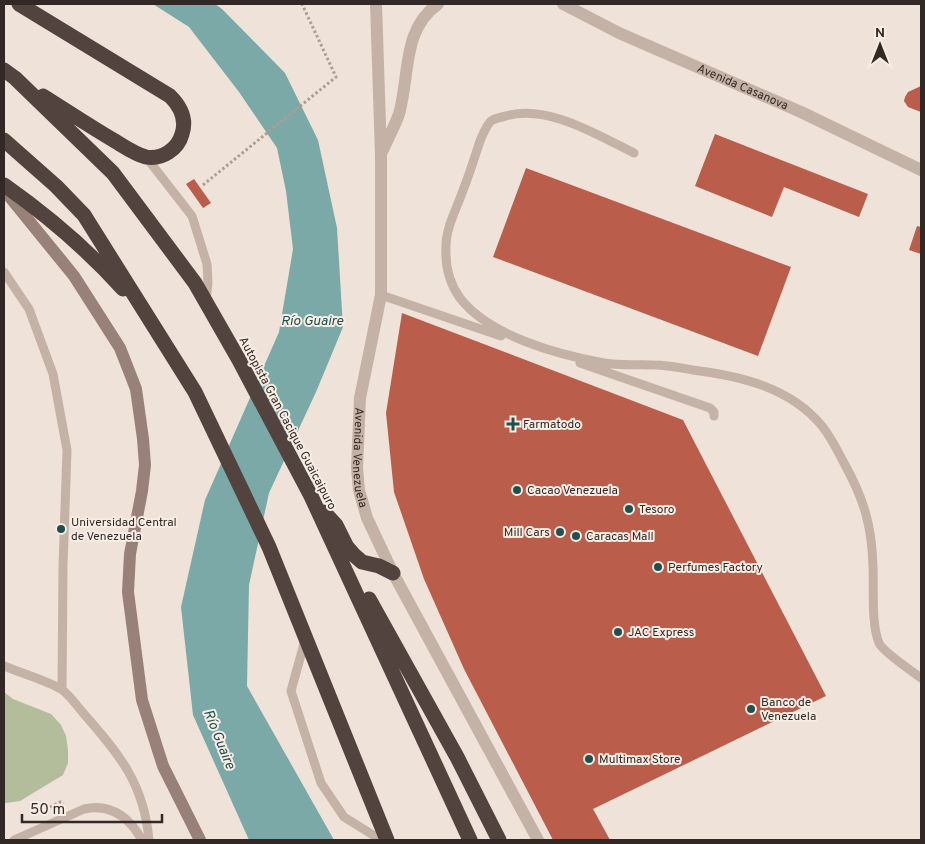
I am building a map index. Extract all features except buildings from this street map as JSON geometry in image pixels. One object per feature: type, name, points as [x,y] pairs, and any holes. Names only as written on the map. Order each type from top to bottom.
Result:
[{"type":"highway","points":[[9,74],[137,154],[162,156],[178,143],[182,135],[182,115],[178,104],[170,96],[157,86],[19,4]]},
{"type":"highway","name":"Autopista Gran Cacique Guaicaipuro","points":[[9,74],[113,173],[195,283],[239,360],[310,494],[470,840]]},
{"type":"highway","points":[[4,140],[50,180],[84,215],[104,244],[195,392],[269,547],[387,840]]},
{"type":"highway","points":[[4,185],[40,210],[77,241],[148,316]]},
{"type":"highway","points":[[310,494],[336,525],[347,547],[354,555],[362,562],[379,566],[393,573]]},
{"type":"highway","points":[[310,494],[457,757],[499,840]]},
{"type":"main road","points":[[4,190],[74,276],[120,348],[136,390],[145,465],[130,554],[128,592],[142,700],[163,766],[200,840]]},
{"type":"street","name":"Avenida Venezuela","points":[[376,4],[381,155],[381,295],[360,398],[357,468],[359,490],[368,518],[393,573],[538,840]]},
{"type":"street","points":[[381,155],[398,116],[406,84],[411,44],[415,32],[427,12],[438,4]]},
{"type":"street","name":"Avenida Casanova","points":[[563,4],[619,33],[801,112],[921,170]]},
{"type":"lane","points":[[634,153],[545,114],[520,113],[492,119],[480,141],[452,219],[446,243],[446,263],[449,277],[460,297],[471,309],[496,328],[524,341],[577,358],[608,364],[658,365],[732,375],[774,389],[802,407],[822,426],[836,448],[865,508],[872,537],[875,630],[880,646],[921,678]]},
{"type":"lane","points":[[146,156],[192,216],[207,264],[206,303]]},
{"type":"lane","points":[[4,272],[28,309],[54,374],[67,450],[63,566],[62,689]]},
{"type":"lane","points":[[381,295],[710,408],[714,412],[714,416]]},
{"type":"lane","points":[[305,637],[291,691],[321,783],[344,817],[381,840]]},
{"type":"lane","points":[[4,666],[62,689],[123,762],[139,792],[147,818],[149,840]]},
{"type":"lane","points":[[14,840],[84,809],[94,807],[109,809],[121,814],[133,825],[142,840]]},
{"type":"path","points":[[203,185],[336,77],[302,4]]},
{"type":"green space","points":[[4,692],[13,699],[51,714],[61,725],[66,736],[68,750],[68,763],[63,775],[20,801],[6,803],[4,802]]},
{"type":"water","name":"Río Guaire","points":[[153,4],[215,4],[222,9],[285,73],[318,140],[337,228],[343,327],[316,392],[269,493],[249,585],[247,686],[334,840],[249,840],[193,715],[181,607],[205,500],[279,332],[293,249],[286,191],[277,148],[239,92],[189,27]]},
{"type":"place","name":"Farmatodo","points":[[513,424]]},
{"type":"place","name":"Cacao Venezuela","points":[[517,490]]},
{"type":"place","name":"Tesoro","points":[[629,509]]},
{"type":"place","name":"Universidad Central de Venezuela","points":[[61,529]]},
{"type":"place","name":"Mill Cars","points":[[560,532]]},
{"type":"place","name":"Caracas Mall","points":[[576,536]]},
{"type":"place","name":"Perfumes Factory","points":[[658,567]]},
{"type":"place","name":"JAC Express","points":[[618,632]]},
{"type":"place","name":"Banco de Venezuela","points":[[751,709]]},
{"type":"place","name":"Multimax Store","points":[[589,759]]}]
